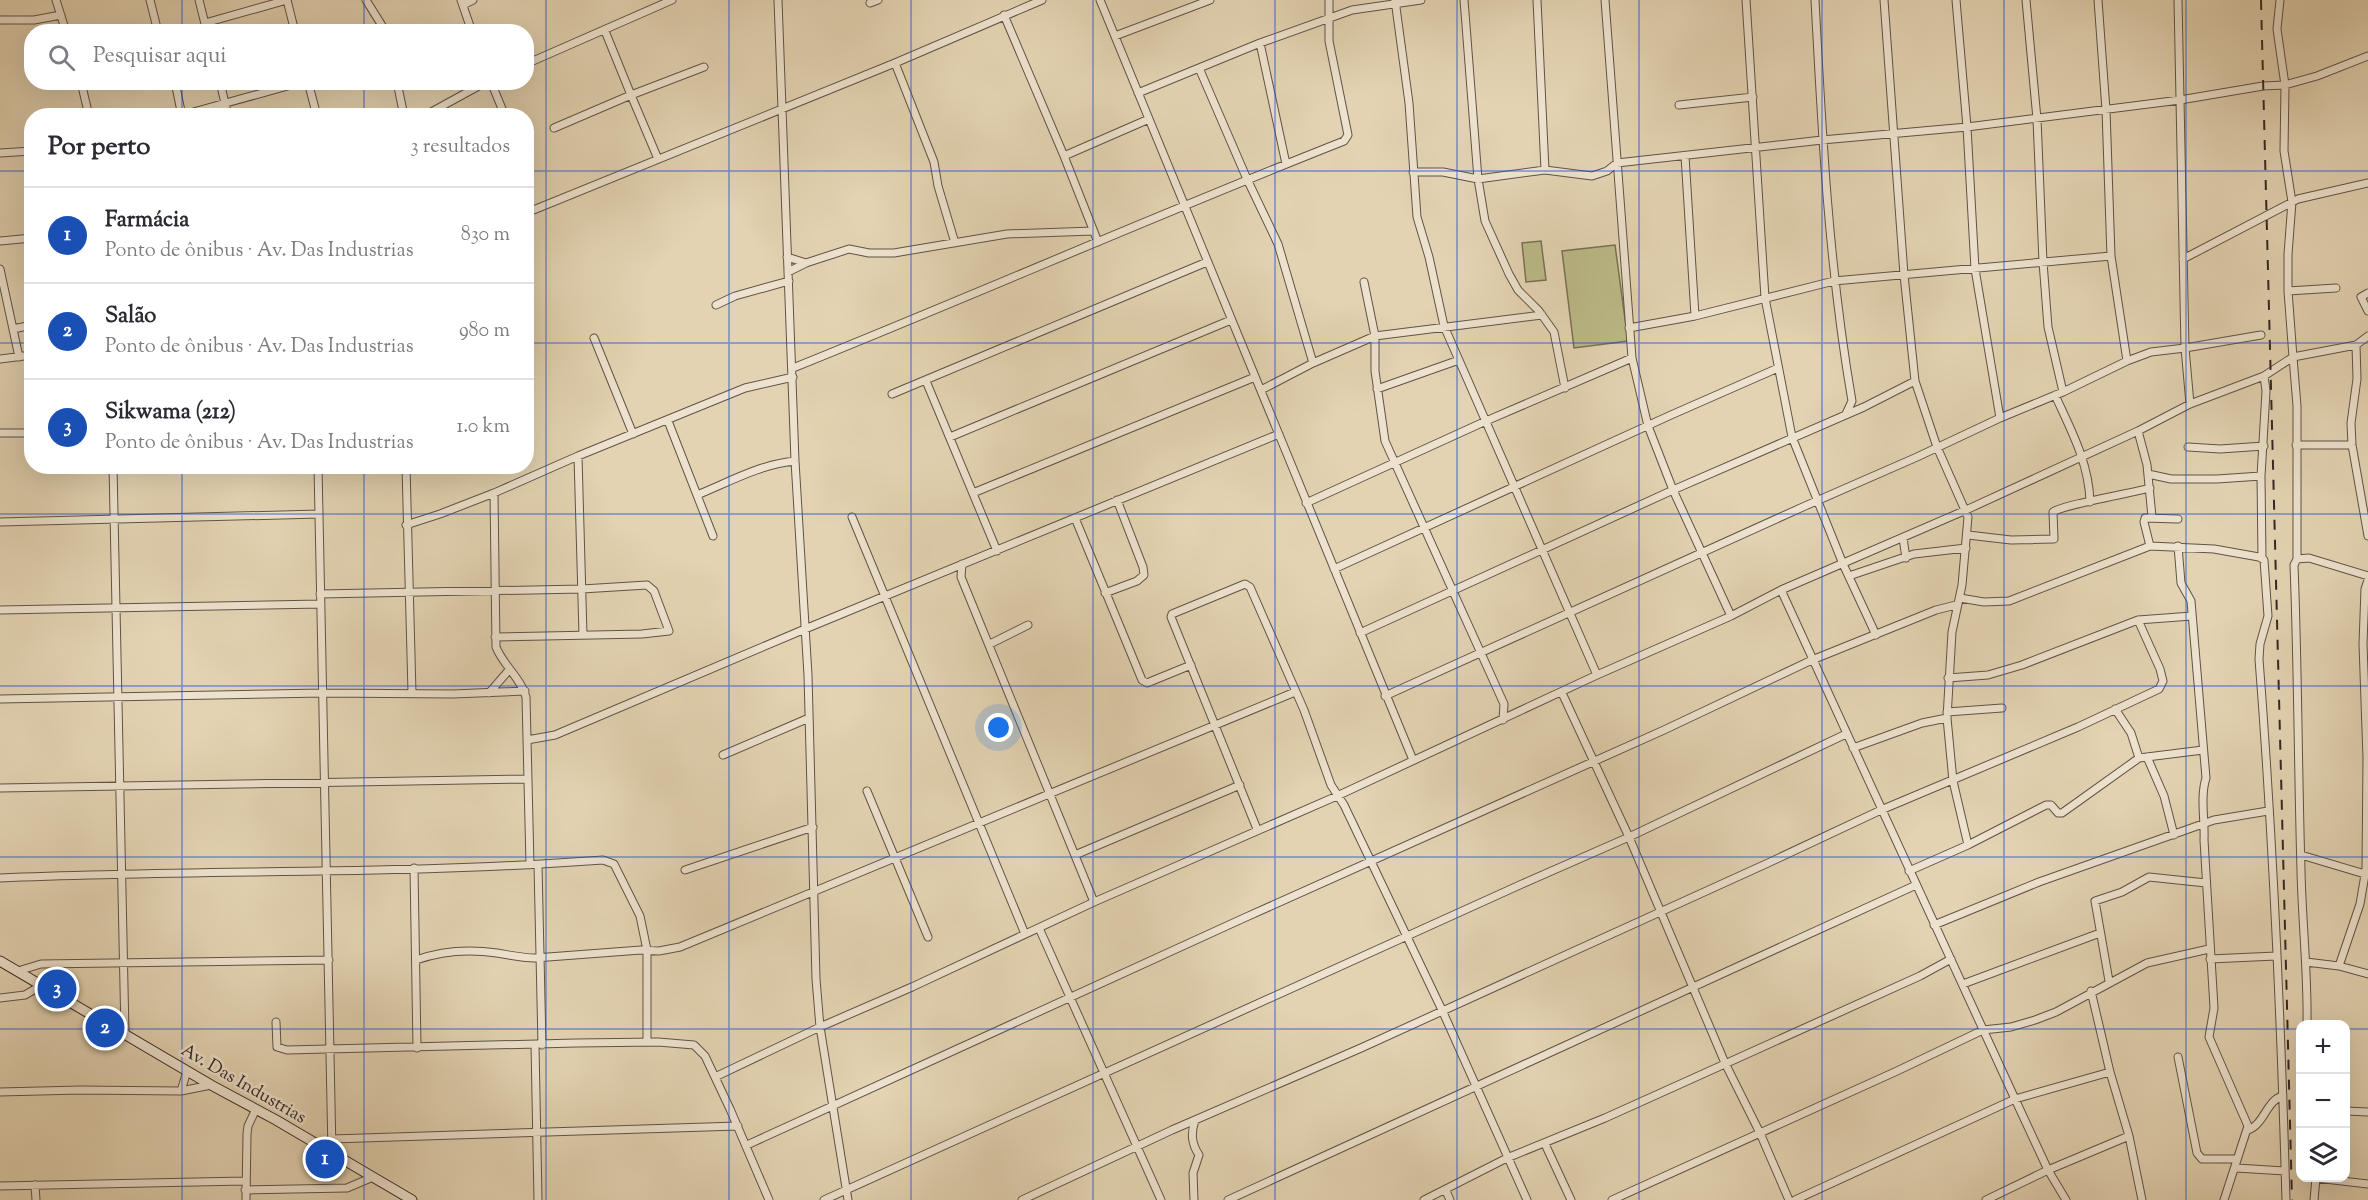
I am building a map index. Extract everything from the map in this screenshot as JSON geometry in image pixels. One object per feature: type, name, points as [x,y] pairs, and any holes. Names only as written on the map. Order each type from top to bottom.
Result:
[{"type":"main road","points":[[0,961],[44,986]]},
{"type":"main road","name":"Av. Das Industrias","points":[[44,986],[412,1200]]},
{"type":"street","points":[[56,0],[64,24]]},
{"type":"street","points":[[150,0],[156,24]]},
{"type":"street","points":[[199,0],[205,23],[287,0],[293,24]]},
{"type":"street","points":[[366,0],[381,24]]},
{"type":"street","points":[[469,24],[462,2],[473,0]]},
{"type":"street","points":[[534,61],[672,0]]},
{"type":"street","points":[[778,0],[795,461],[809,718],[816,979],[820,1026],[848,1200]]},
{"type":"street","points":[[870,3],[878,0]]},
{"type":"street","points":[[534,210],[895,63],[1042,0]]},
{"type":"street","points":[[1100,0],[1413,760]]},
{"type":"street","points":[[1115,36],[1210,0]]},
{"type":"street","points":[[793,368],[1347,139],[1329,41],[1329,0]]},
{"type":"street","points":[[1138,93],[1260,43],[1353,10],[1420,0]]},
{"type":"street","points":[[1464,0],[1478,179],[1485,221],[1518,290],[1542,315],[1557,340],[1565,388]]},
{"type":"street","points":[[1537,0],[1545,170]]},
{"type":"street","points":[[1605,0],[1632,358],[1647,426],[1673,490],[1731,616]]},
{"type":"street","points":[[1746,0],[1765,298],[1792,437],[1843,564],[1876,635]]},
{"type":"street","points":[[1815,0],[1822,140],[1834,281],[1852,401],[1846,414]]},
{"type":"street","points":[[1884,0],[1904,276],[1915,381],[1937,447],[1966,510],[1968,535],[1948,678],[1947,715],[1953,781],[1968,845]]},
{"type":"street","points":[[1956,0],[1967,127],[1975,269],[2000,418]]},
{"type":"street","points":[[2026,0],[2037,118],[2048,327],[2063,392]]},
{"type":"street","points":[[2097,0],[2106,110],[2111,256],[2127,361]]},
{"type":"street","points":[[2178,0],[2185,348],[2190,405]]},
{"type":"street","points":[[2280,0],[2277,29],[2284,85],[2284,152],[2292,202],[2288,291],[2297,406],[2297,559],[2295,564],[2307,1020]]},
{"type":"street","points":[[1395,2],[1409,103],[1417,217],[1429,257],[1444,326],[1597,675]]},
{"type":"street","points":[[0,20],[40,19],[61,15]]},
{"type":"street","points":[[1004,15],[1098,242]]},
{"type":"street","points":[[605,31],[658,159]]},
{"type":"street","points":[[1260,43],[1286,164]]},
{"type":"street","points":[[1413,172],[1443,172],[1478,179],[1545,170],[1592,176],[1606,171],[1617,163],[1822,140],[1967,127],[2284,85],[2317,76],[2368,56]]},
{"type":"street","points":[[895,63],[934,162],[938,186],[956,243]]},
{"type":"street","points":[[554,128],[704,67]]},
{"type":"street","points":[[1199,68],[1246,179],[1280,250],[1313,363]]},
{"type":"street","points":[[83,90],[86,108]]},
{"type":"street","points":[[176,90],[180,108]]},
{"type":"street","points":[[222,90],[226,108]]},
{"type":"street","points":[[207,108],[273,90]]},
{"type":"street","points":[[310,90],[314,108]]},
{"type":"street","points":[[399,90],[402,108]]},
{"type":"street","points":[[439,108],[471,90]]},
{"type":"street","points":[[494,90],[502,108]]},
{"type":"street","points":[[1679,105],[1753,97]]},
{"type":"street","points":[[1064,156],[1149,118]]},
{"type":"street","points":[[0,153],[24,152]]},
{"type":"street","points":[[1685,156],[1695,316]]},
{"type":"street","points":[[2183,259],[2292,202],[2368,183]]},
{"type":"street","points":[[788,272],[849,249],[879,254],[1007,234],[1093,231]]},
{"type":"street","points":[[0,241],[24,239]]},
{"type":"street","points":[[1629,328],[1695,316],[1834,281],[2111,256]]},
{"type":"street","points":[[787,257],[807,263]]},
{"type":"street","points":[[892,394],[1207,262]]},
{"type":"street","points":[[0,269],[19,357]]},
{"type":"street","points":[[716,305],[735,296],[789,282]]},
{"type":"street","points":[[1364,282],[1375,336],[1377,389],[1384,441],[1504,704],[1515,714]]},
{"type":"street","points":[[2288,291],[2336,288]]},
{"type":"street","points":[[2368,293],[2361,297],[2368,311]]},
{"type":"street","points":[[1261,390],[1313,363],[1375,336],[1542,315]]},
{"type":"street","points":[[950,437],[1231,320]]},
{"type":"street","points":[[13,329],[24,327]]},
{"type":"street","points":[[1385,696],[2000,418],[2063,392],[2127,361],[2151,352],[2261,335]]},
{"type":"street","points":[[715,1077],[820,1026],[1094,902],[1337,796],[1597,675],[1731,616],[1781,590],[1966,510],[2190,405],[2264,376],[2293,357],[2356,345],[2368,336]]},
{"type":"street","points":[[594,338],[633,434]]},
{"type":"street","points":[[2356,345],[2357,379],[2351,423],[2352,445],[2364,497],[2368,536]]},
{"type":"street","points":[[0,359],[24,357]]},
{"type":"street","points":[[1306,503],[1632,358]]},
{"type":"street","points":[[1377,389],[1459,360]]},
{"type":"street","points":[[1334,569],[1778,368]]},
{"type":"street","points":[[2264,376],[2266,391],[2261,476],[2262,558],[2268,616],[2260,644],[2259,659],[2266,753],[2286,1200]]},
{"type":"street","points":[[406,525],[494,493],[745,388],[793,377]]},
{"type":"street","points":[[973,494],[1255,377]]},
{"type":"street","points":[[926,381],[997,551]]},
{"type":"street","points":[[1360,633],[1673,490],[1864,407],[1915,381]]},
{"type":"street","points":[[2055,395],[2083,456],[2087,470],[2090,502]]},
{"type":"street","points":[[1852,401],[1864,407]]},
{"type":"street","points":[[668,421],[713,536]]},
{"type":"street","points":[[2138,431],[2145,454],[2152,517]]},
{"type":"street","points":[[0,433],[24,433]]},
{"type":"street","points":[[527,740],[555,735],[951,568],[1279,434]]},
{"type":"street","points":[[2296,445],[2352,445]]},
{"type":"street","points":[[2188,447],[2230,449],[2264,446]]},
{"type":"street","points":[[578,456],[583,635]]},
{"type":"street","points":[[698,495],[760,468],[795,461]]},
{"type":"street","points":[[113,474],[125,1034]]},
{"type":"street","points":[[318,474],[332,1152]]},
{"type":"street","points":[[406,474],[407,592],[412,693]]},
{"type":"street","points":[[2148,474],[2170,479],[2261,476]]},
{"type":"street","points":[[1968,535],[2010,540],[2054,539],[2055,510],[2060,507],[2150,488]]},
{"type":"street","points":[[494,493],[495,637],[500,657],[525,691],[528,779],[541,957],[538,1045],[538,1200]]},
{"type":"street","points":[[1105,593],[1137,581],[1144,575],[1117,500]]},
{"type":"street","points":[[0,522],[319,514]]},
{"type":"street","points":[[852,517],[1025,934]]},
{"type":"street","points":[[2150,546],[2144,519],[2152,517],[2178,519]]},
{"type":"street","points":[[1075,518],[1142,680],[1147,683],[1191,665]]},
{"type":"street","points":[[1903,538],[1906,558]]},
{"type":"street","points":[[747,1145],[1071,996],[1594,762],[1812,660],[1936,610],[1958,602],[2009,601],[2150,546],[2214,549],[2262,558]]},
{"type":"street","points":[[2178,546],[2181,583],[2191,601],[2206,778],[2203,790],[2204,840],[2214,1008],[2209,1037],[2248,1130],[2223,1200]]},
{"type":"street","points":[[1849,576],[1928,551],[1966,548]]},
{"type":"street","points":[[2297,559],[2309,558],[2368,578],[2365,589],[2367,600],[2365,645],[2367,875],[2360,904],[2339,966]]},
{"type":"street","points":[[962,564],[962,577],[1094,902]]},
{"type":"street","points":[[951,568],[962,577]]},
{"type":"street","points":[[1257,830],[1171,615],[1247,584],[1304,710],[1337,796],[1344,805],[1408,937],[1527,1200]]},
{"type":"street","points":[[320,594],[582,589],[647,585],[654,591],[669,631],[650,634],[495,637]]},
{"type":"street","points":[[1781,590],[2048,1170],[2066,1200]]},
{"type":"street","points":[[0,610],[321,604]]},
{"type":"street","points":[[1948,678],[1977,677],[2003,670],[2138,620],[2192,616]]},
{"type":"street","points":[[1022,1200],[1881,810],[1953,781],[2159,689],[2163,683],[2160,669],[2138,620]]},
{"type":"street","points":[[990,644],[1028,625]]},
{"type":"street","points":[[489,693],[509,670]]},
{"type":"street","points":[[0,699],[525,691]]},
{"type":"street","points":[[416,960],[431,954],[451,952],[482,952],[517,958],[668,950],[680,947],[1295,692]]},
{"type":"street","points":[[1562,693],[1629,837],[1725,1063],[1760,1133],[1789,1200]]},
{"type":"street","points":[[1503,720],[1504,704]]},
{"type":"street","points":[[1853,748],[1947,715],[2002,708]]},
{"type":"street","points":[[2115,709],[2131,733],[2164,796],[2174,835]]},
{"type":"street","points":[[723,754],[809,718]]},
{"type":"street","points":[[824,1200],[1629,837],[1846,734]]},
{"type":"street","points":[[1909,871],[1968,845],[2046,805],[2051,805],[2058,813],[2062,813],[2143,757],[2203,750]]},
{"type":"street","points":[[0,788],[528,779]]},
{"type":"street","points":[[1075,855],[1240,785]]},
{"type":"street","points":[[867,791],[928,937]]},
{"type":"street","points":[[1935,925],[2039,882],[2214,820],[2268,811]]},
{"type":"street","points":[[685,870],[813,827]]},
{"type":"street","points":[[2301,855],[2367,875]]},
{"type":"street","points":[[0,878],[122,873],[534,865],[603,860],[614,864],[640,916],[648,950],[647,1042]]},
{"type":"street","points":[[414,868],[417,1048]]},
{"type":"street","points":[[2109,981],[2095,901],[2122,892],[2149,877],[2206,883]]},
{"type":"street","points":[[1227,1200],[1916,885]]},
{"type":"street","points":[[1039,928],[1161,1200]]},
{"type":"street","points":[[1963,984],[2100,933]]},
{"type":"street","points":[[1612,1200],[1983,1030],[2011,1027],[2035,1020],[2056,1012],[2109,981],[2147,963],[2209,949]]},
{"type":"street","points":[[416,950],[431,954]]},
{"type":"street","points":[[2210,959],[2276,956]]},
{"type":"street","points":[[1424,1200],[1446,1191],[1507,1158],[1545,1144],[1920,976],[1951,959]]},
{"type":"street","points":[[18,971],[41,964],[328,960]]},
{"type":"street","points":[[2306,962],[2339,966],[2368,974]]},
{"type":"street","points":[[0,998],[25,995],[44,986]]},
{"type":"street","points":[[2091,991],[2110,1072],[2129,1136],[2135,1177],[2142,1200]]},
{"type":"street","points":[[276,1022],[278,1049],[647,1042],[694,1045],[705,1056],[747,1145],[769,1200]]},
{"type":"street","points":[[2178,1057],[2197,1153],[2202,1159],[2237,1159]]},
{"type":"street","points":[[181,1091],[188,1071]]},
{"type":"street","points":[[1795,1200],[2015,1099],[2110,1072]]},
{"type":"street","points":[[0,1092],[181,1091],[211,1085]]},
{"type":"street","points":[[2248,1130],[2256,1125],[2276,1099],[2283,1096]]},
{"type":"street","points":[[246,1200],[248,1126],[256,1109]]},
{"type":"street","points":[[2350,1111],[2368,1112]]},
{"type":"street","points":[[1194,1200],[1193,1173],[1199,1155],[1193,1143],[1192,1131],[1196,1120]]},
{"type":"street","points":[[332,1139],[738,1126]]},
{"type":"street","points":[[1986,1200],[2048,1170],[2129,1136]]},
{"type":"street","points":[[1545,1144],[1571,1200]]},
{"type":"street","points":[[2236,1168],[2285,1171]]},
{"type":"street","points":[[245,1190],[340,1189],[353,1187],[374,1177]]},
{"type":"street","points":[[2314,1200],[2316,1178],[2368,1184]]},
{"type":"street","points":[[0,1186],[245,1181]]},
{"type":"street","points":[[35,1185],[36,1200]]},
{"type":"street","points":[[1446,1191],[1450,1200]]},
{"type":"shaded area","points":[[1541,241],[1546,280],[1526,282],[1522,243]]},
{"type":"shaded area","points":[[1615,245],[1628,341],[1574,348],[1562,251]]},
{"type":"railway","points":[[2261,0],[2292,1200]]},
{"type":"place","name":"Sikwama (212)","points":[[57,989]]},
{"type":"place","name":"Salão","points":[[105,1028]]},
{"type":"place","name":"Farmácia","points":[[325,1159]]}]
